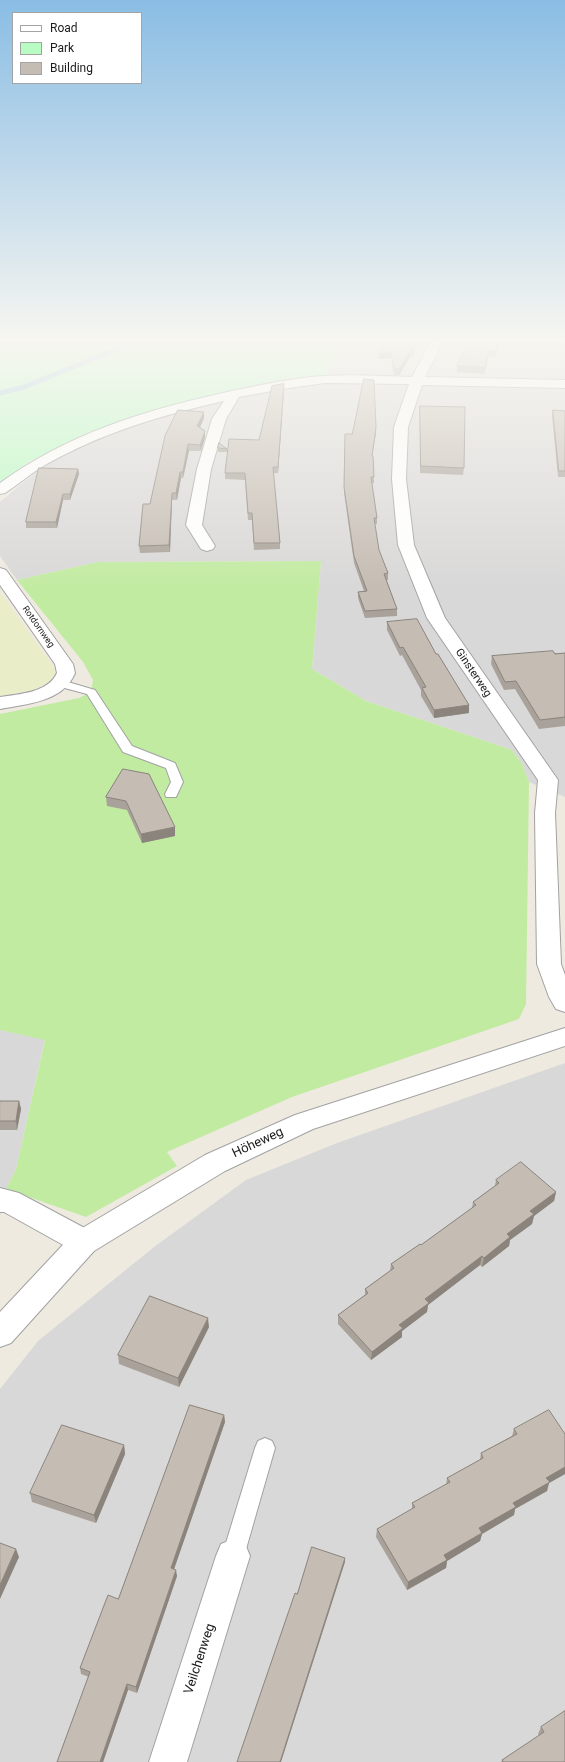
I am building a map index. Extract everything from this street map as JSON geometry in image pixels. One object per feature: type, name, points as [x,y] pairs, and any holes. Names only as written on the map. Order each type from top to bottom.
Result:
[{"type":"street","points":[[0,490],[40,462],[94,436],[132,422]]},
{"type":"street","points":[[207,546],[194,525],[204,469],[218,422]]},
{"type":"street","name":"Ginsterweg","points":[[403,422],[401,427],[399,479],[406,545],[436,618],[557,779],[545,813],[549,964],[561,997],[565,1003]]},
{"type":"street","name":"Rotdornweg","points":[[0,573],[64,664],[66,673],[61,684]]},
{"type":"street","points":[[0,703],[36,696],[61,684]]},
{"type":"street","name":"Höheweg","points":[[0,1333],[84,1242],[215,1164],[304,1122],[565,1037]]},
{"type":"street","points":[[0,1200],[9,1202],[84,1242]]},
{"type":"street","name":"Veilchenweg","points":[[168,1762],[233,1556]]},
{"type":"lane","points":[[61,684],[92,692],[127,749],[171,766],[177,782],[171,794]]},
{"type":"lane","points":[[233,1556],[265,1448]]},
{"type":"shaded area","points":[[141,422],[565,422],[565,797],[529,782],[522,764],[512,750],[366,701],[312,669],[321,561],[98,562],[17,580],[0,556],[0,502],[45,464],[99,438]]},
{"type":"shaded area","points":[[0,1030],[45,1039],[16,1169],[6,1189],[0,1216]]},
{"type":"shaded area","points":[[565,1063],[565,1762],[0,1762],[0,1389],[38,1341],[154,1247],[246,1180],[337,1143]]},
{"type":"green space","points":[[0,422],[132,422],[90,434],[30,461],[0,484]]},
{"type":"green space","points":[[321,561],[312,669],[366,701],[512,750],[522,764],[529,782],[526,1004],[519,1019],[292,1097],[167,1152],[177,1166],[86,1217],[6,1189],[16,1169],[45,1040],[0,1030],[0,714],[79,698],[91,692],[93,680],[83,662],[17,580],[98,562]]},
{"type":"green space","points":[[0,592],[52,665],[56,673],[50,681],[33,690],[0,696]]},
{"type":"building","points":[[172,422],[199,422],[197,426],[205,431],[200,445],[188,444],[183,472],[180,472],[176,493],[172,493],[169,545],[139,546],[143,504],[150,504],[165,436]]},
{"type":"building","points":[[263,422],[281,422],[278,467],[273,467],[280,543],[254,543],[252,513],[248,513],[245,473],[225,473],[229,439],[259,440]]},
{"type":"building","points":[[355,422],[376,422],[372,456],[374,477],[371,477],[377,518],[374,518],[379,550],[388,573],[384,574],[397,609],[365,611],[358,592],[367,591],[354,556],[344,487],[345,434],[352,434]]},
{"type":"building","points":[[420,422],[465,422],[464,468],[421,466]]},
{"type":"building","points":[[554,422],[565,422],[565,471],[559,471]]},
{"type":"building","points":[[219,443],[227,449],[218,448]]},
{"type":"building","points":[[39,468],[78,469],[70,494],[63,494],[56,522],[26,522]]},
{"type":"building","points":[[417,619],[436,654],[438,654],[469,705],[434,710],[422,688],[426,687],[403,647],[400,648],[387,622]]},
{"type":"building","points":[[553,651],[555,654],[565,653],[565,717],[540,720],[516,681],[505,682],[492,656]]},
{"type":"building","points":[[123,769],[149,774],[175,827],[141,834],[126,801],[106,797]]},
{"type":"building","points":[[0,1101],[19,1101],[16,1121],[0,1121]]},
{"type":"building","points":[[521,1162],[556,1192],[530,1211],[534,1214],[507,1234],[510,1237],[484,1258],[482,1256],[425,1299],[429,1303],[399,1325],[403,1328],[372,1352],[338,1315],[368,1293],[365,1289],[394,1268],[391,1264],[420,1244],[421,1245],[476,1205],[473,1202],[499,1183],[496,1180]]},
{"type":"building","points":[[150,1296],[208,1318],[178,1378],[118,1355]]},
{"type":"building","points":[[190,1405],[224,1415],[171,1568],[176,1570],[136,1687],[127,1684],[100,1762],[57,1762],[90,1672],[80,1668],[108,1595],[118,1599]]},
{"type":"building","points":[[549,1410],[565,1434],[565,1467],[546,1478],[550,1482],[513,1503],[516,1507],[479,1528],[482,1533],[444,1555],[447,1560],[408,1582],[377,1529],[415,1507],[412,1503],[450,1482],[447,1478],[483,1458],[481,1453],[517,1434],[514,1429]]},
{"type":"building","points":[[62,1425],[124,1445],[94,1515],[30,1493]]},
{"type":"building","points":[[0,1543],[16,1549],[0,1585]]},
{"type":"building","points":[[312,1547],[345,1558],[280,1762],[237,1762],[295,1593],[297,1594]]},
{"type":"building","points":[[565,1711],[565,1762],[504,1762],[502,1760],[544,1732],[541,1727]]}]
